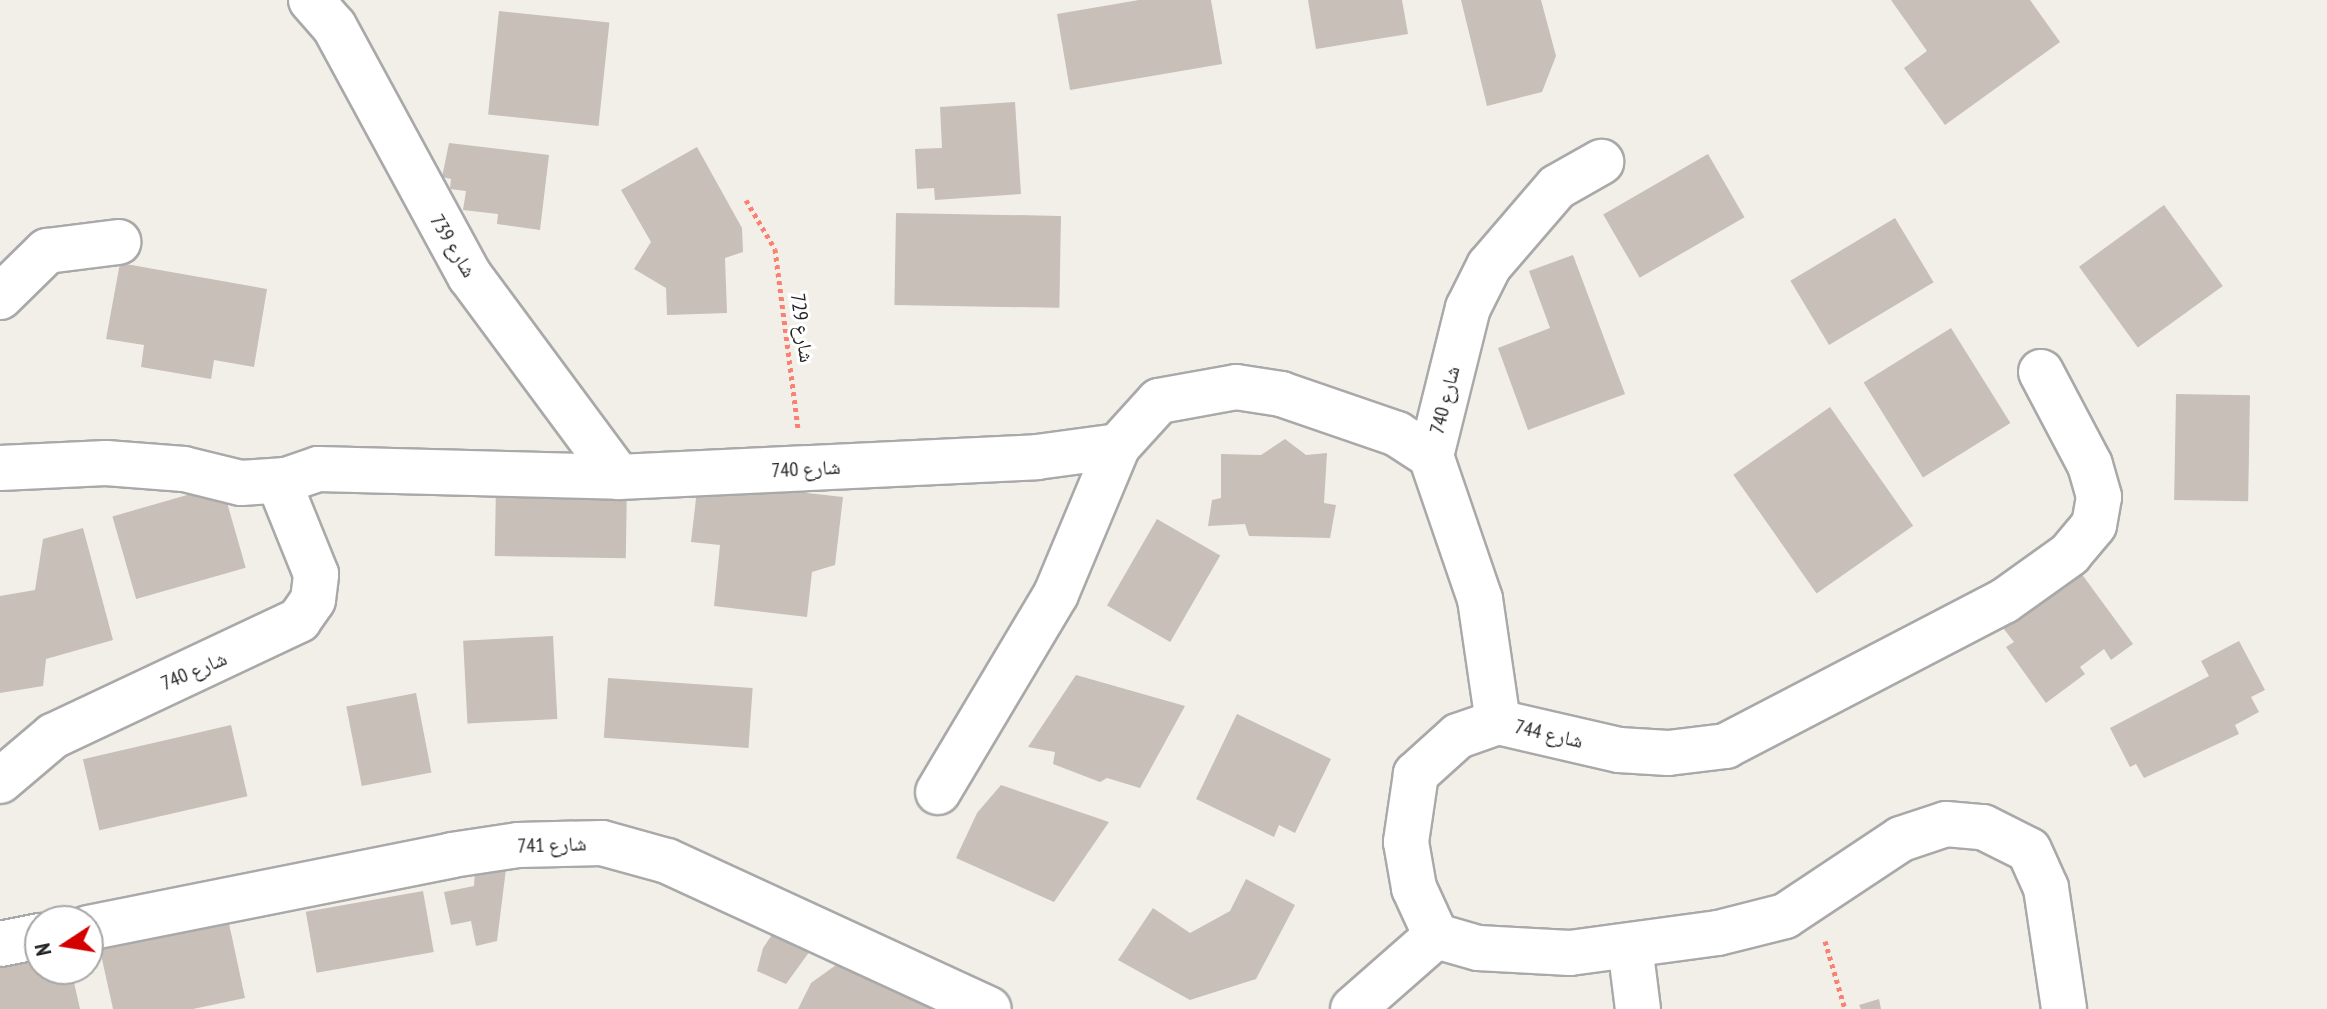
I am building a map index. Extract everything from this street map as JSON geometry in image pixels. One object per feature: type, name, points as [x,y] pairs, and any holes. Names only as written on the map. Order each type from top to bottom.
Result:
[{"type":"street","name":"شارع 739","points":[[311,0],[334,26],[470,276],[619,477]]},
{"type":"street","name":"شارع 740","points":[[0,781],[53,736],[299,620],[313,600],[316,574],[284,502],[286,480],[318,469],[619,477],[803,469],[1118,446],[1159,401],[1236,387],[1281,394],[1397,434],[1431,456],[1468,308],[1489,266],[1557,187],[1601,162]]},
{"type":"street","points":[[0,297],[47,251],[118,242]]},
{"type":"street","name":"شارع 744","points":[[1436,936],[1414,888],[1406,842],[1413,784],[1432,753],[1458,736],[1498,722],[1619,750],[1668,753],[1726,746],[2004,601],[2070,554],[2094,525],[2099,497],[2090,465],[2041,372]]},
{"type":"street","points":[[938,792],[1056,594],[1118,446]]},
{"type":"street","points":[[1431,456],[1480,599],[1498,722]]},
{"type":"street","points":[[0,468],[106,463],[184,469],[241,483],[286,480]]},
{"type":"street","points":[[1353,1009],[1436,936],[1478,948],[1570,953],[1630,946],[1785,916],[1901,839],[1946,824],[2011,836],[2029,850],[2046,888],[2064,1009]]},
{"type":"street","name":"شارع 741","points":[[104,925],[452,855],[602,843],[667,861],[989,1009]]},
{"type":"street","points":[[0,944],[24,939]]},
{"type":"street","points":[[1630,946],[1638,1009]]},
{"type":"path","name":"شارع 729","points":[[746,200],[775,249],[803,469]]},
{"type":"path","points":[[1812,898],[1845,1009]]},
{"type":"building","points":[[1139,0],[1211,0],[1222,64],[1070,90],[1057,14]]},
{"type":"building","points":[[1308,0],[1402,0],[1408,34],[1316,49]]},
{"type":"building","points":[[1461,0],[1541,0],[1556,56],[1542,92],[1487,106]]},
{"type":"building","points":[[1891,0],[2030,0],[2060,42],[1945,125],[1904,68],[1927,51]]},
{"type":"building","points":[[499,11],[609,23],[599,126],[488,114]]},
{"type":"building","points":[[1015,102],[1021,194],[935,200],[934,188],[917,189],[915,149],[942,148],[940,107]]},
{"type":"building","points":[[449,143],[549,155],[540,230],[497,224],[498,214],[463,210],[466,191],[450,189],[451,179],[442,177]]},
{"type":"building","points":[[697,147],[742,228],[743,252],[725,258],[727,313],[667,315],[666,288],[634,269],[651,242],[621,190]]},
{"type":"building","points":[[1708,154],[1744,217],[1640,278],[1603,214]]},
{"type":"building","points":[[2164,205],[2223,286],[2138,348],[2079,267]]},
{"type":"building","points":[[896,213],[1061,216],[1059,308],[894,305]]},
{"type":"building","points":[[1895,218],[1934,282],[1829,345],[1790,281]]},
{"type":"building","points":[[1573,255],[1625,394],[1528,430],[1498,348],[1550,328],[1529,271]]},
{"type":"building","points":[[120,263],[267,289],[254,367],[214,360],[211,379],[141,367],[144,345],[106,339]]},
{"type":"building","points":[[1951,328],[2010,423],[1923,478],[1864,383]]},
{"type":"building","points":[[2176,394],[2250,395],[2248,501],[2174,500]]},
{"type":"building","points":[[1830,407],[1913,526],[1817,593],[1733,475]]},
{"type":"building","points":[[1285,439],[1306,455],[1327,453],[1324,503],[1336,505],[1330,538],[1249,536],[1245,524],[1208,526],[1212,500],[1221,498],[1221,454],[1261,455]]},
{"type":"building","points":[[698,481],[843,497],[835,565],[812,572],[807,617],[714,606],[720,545],[691,542]]},
{"type":"building","points":[[496,484],[627,486],[626,558],[495,556]]},
{"type":"building","points":[[222,485],[246,568],[136,599],[112,516]]},
{"type":"building","points":[[1157,519],[1220,556],[1170,642],[1107,606]]},
{"type":"building","points":[[83,528],[113,640],[46,659],[43,686],[0,693],[0,596],[35,590],[43,539]]},
{"type":"building","points":[[2081,573],[2133,644],[2111,660],[2104,649],[2080,667],[2085,674],[2046,703],[2006,647],[2014,642],[2003,628],[2025,612],[2037,590],[2044,601]]},
{"type":"building","points":[[553,636],[557,719],[467,724],[463,641]]},
{"type":"building","points":[[2239,641],[2265,690],[2251,697],[2259,712],[2235,725],[2239,734],[2144,778],[2136,764],[2130,767],[2110,728],[2209,676],[2201,661]]},
{"type":"building","points":[[1076,675],[1185,706],[1140,788],[1107,778],[1100,782],[1053,764],[1055,752],[1028,747]]},
{"type":"building","points":[[608,678],[753,688],[748,748],[604,738]]},
{"type":"building","points":[[416,693],[431,773],[362,786],[346,707]]},
{"type":"building","points":[[1237,714],[1331,759],[1295,833],[1279,825],[1274,837],[1196,799]]},
{"type":"building","points":[[231,725],[247,796],[99,830],[83,759]]},
{"type":"building","points":[[1001,785],[1109,822],[1054,902],[956,858],[977,813]]},
{"type":"building","points":[[507,861],[497,941],[476,946],[471,921],[451,925],[444,892],[474,886],[475,868]]},
{"type":"building","points":[[1246,879],[1295,905],[1256,979],[1190,1000],[1118,960],[1153,908],[1190,933],[1230,911]]},
{"type":"building","points":[[423,891],[434,952],[317,973],[306,912]]},
{"type":"building","points":[[227,914],[245,998],[193,1009],[113,1009],[104,968],[104,940]]},
{"type":"building","points":[[780,923],[818,940],[786,984],[757,971],[763,948]]},
{"type":"building","points":[[850,955],[946,1009],[798,1009],[811,983]]},
{"type":"building","points":[[24,958],[24,985],[75,985],[80,1009],[0,1009],[0,963]]},
{"type":"building","points":[[1879,999],[1881,1009],[1861,1009],[1859,1005]]}]
